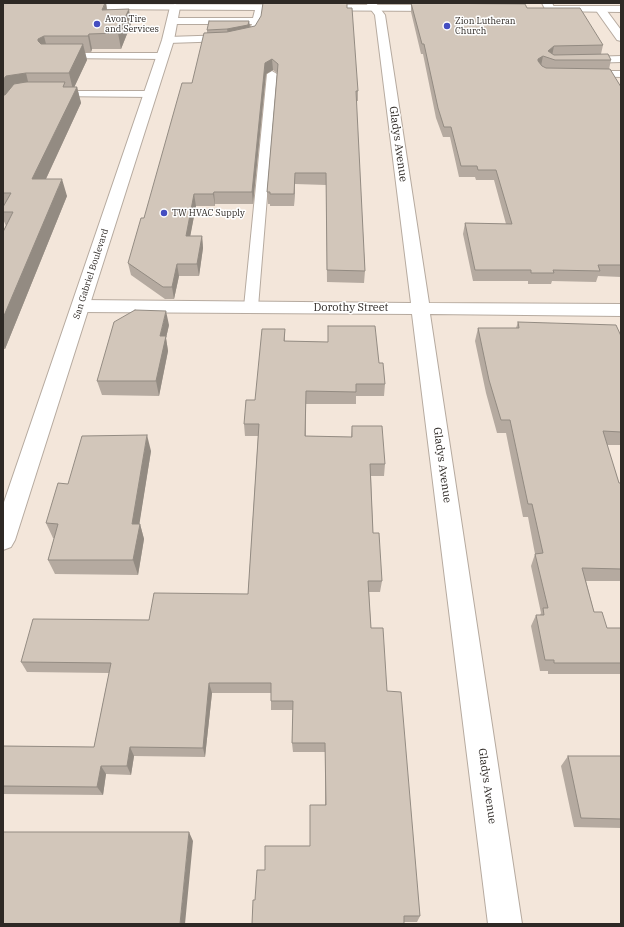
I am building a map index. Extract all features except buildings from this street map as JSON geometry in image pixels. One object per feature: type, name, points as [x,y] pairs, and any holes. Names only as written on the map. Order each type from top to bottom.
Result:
[{"type":"street","points":[[67,7],[177,4],[259,8],[373,6],[455,8]]},
{"type":"street","name":"San Gabriel Boulevard","points":[[3,540],[7,517],[81,306],[168,40],[177,4]]},
{"type":"street","name":"Gladys Avenue","points":[[373,6],[380,15],[506,924]]},
{"type":"street","points":[[534,9],[549,6],[621,9]]},
{"type":"street","points":[[600,9],[621,38]]},
{"type":"street","name":"Dorothy Street","points":[[81,306],[621,310]]},
{"type":"lane","points":[[168,40],[228,38],[252,33],[257,21],[259,8]]},
{"type":"lane","points":[[172,21],[257,21]]},
{"type":"lane","points":[[56,56],[162,56]]},
{"type":"lane","points":[[583,60],[621,59]]},
{"type":"lane","points":[[251,308],[272,74]]},
{"type":"lane","points":[[583,74],[621,74]]},
{"type":"lane","points":[[45,94],[150,94]]},
{"type":"place","name":"Avon Tire and Services","points":[[97,24]]},
{"type":"place","name":"Zion Lutheran Church","points":[[447,26]]},
{"type":"place","name":"TW HVAC Supply","points":[[164,213]]}]
